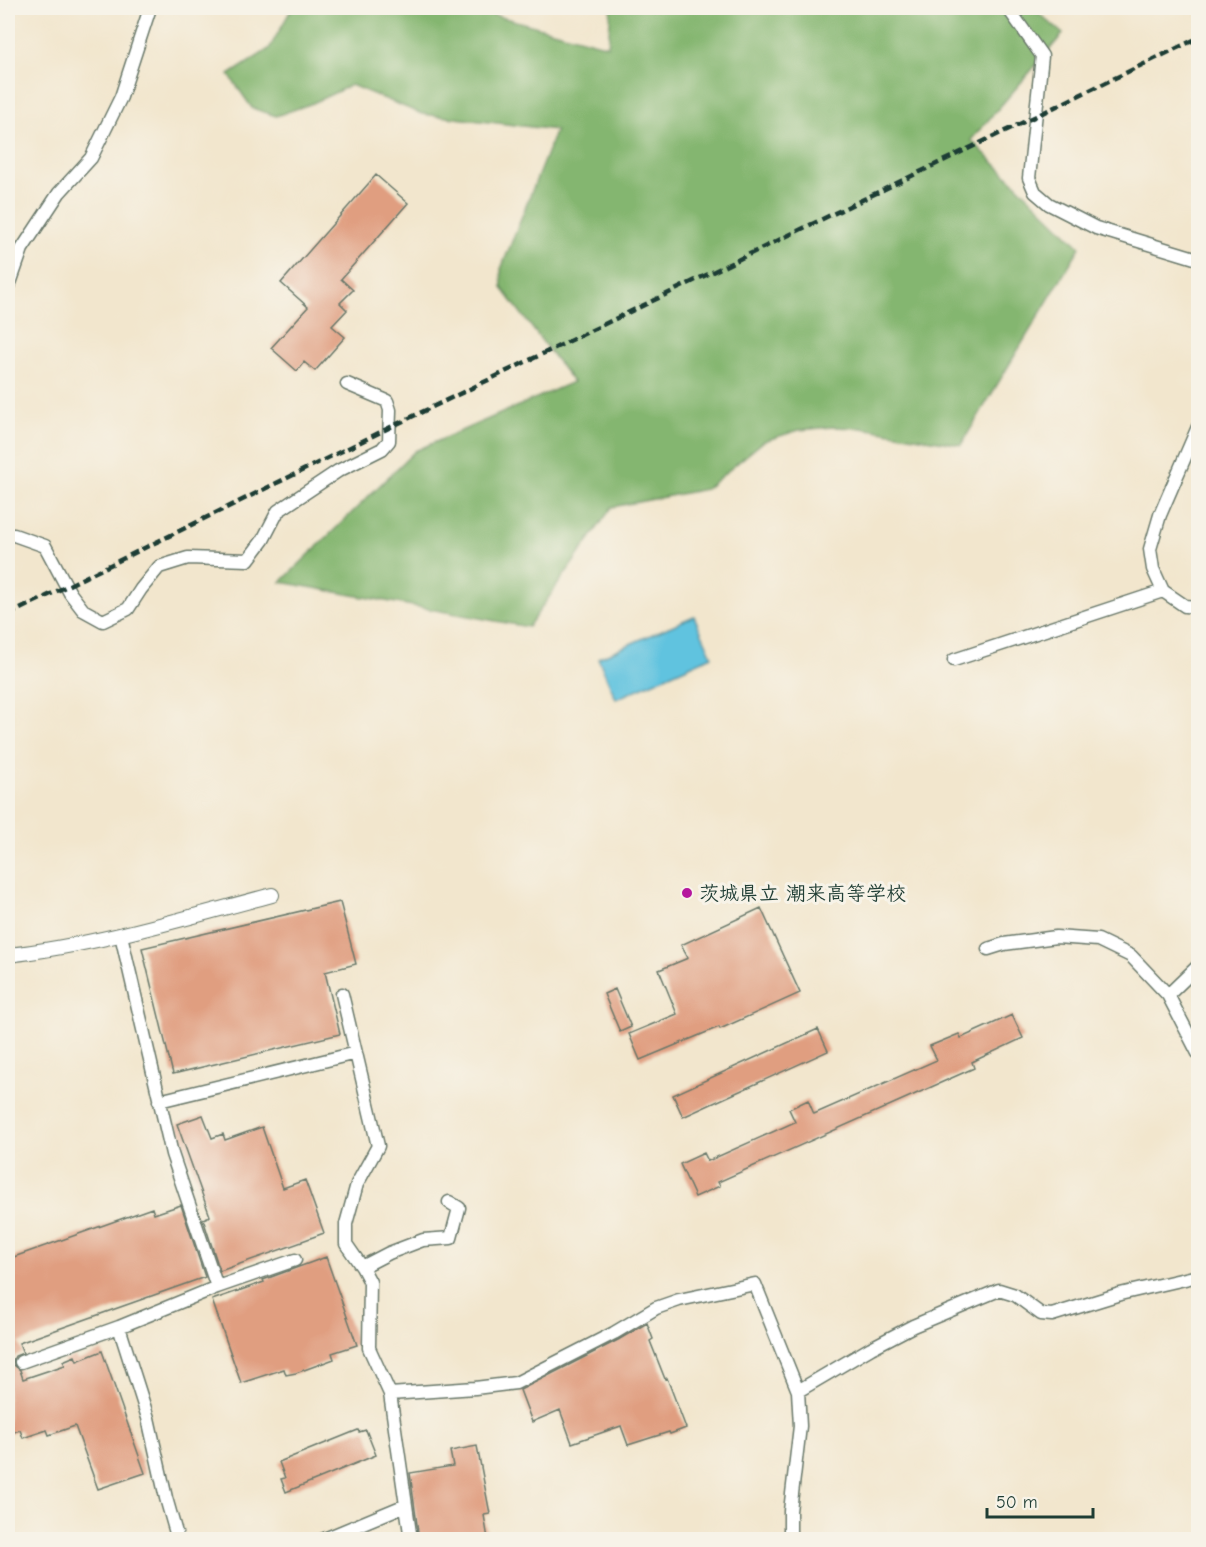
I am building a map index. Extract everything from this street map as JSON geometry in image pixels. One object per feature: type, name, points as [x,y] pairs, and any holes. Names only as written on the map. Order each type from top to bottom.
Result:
[{"type":"street","points":[[8,289],[22,249],[59,193],[92,158],[121,97],[150,8]]},
{"type":"street","points":[[1008,8],[1042,56],[1029,178],[1035,192],[1049,204],[1096,228],[1198,259]]},
{"type":"street","points":[[8,535],[45,546],[70,593],[83,610],[103,621],[128,609],[159,567],[188,558],[248,560],[263,540],[278,511],[338,471],[382,449],[389,441],[390,410],[387,401],[347,384]]},
{"type":"street","points":[[1198,427],[1160,515],[1150,549],[1153,569],[1163,591],[1185,606],[1198,607]]},
{"type":"street","points":[[954,660],[1163,591]]},
{"type":"street","points":[[8,955],[36,952],[121,935],[272,895]]},
{"type":"street","points":[[121,935],[172,1154],[217,1287]]},
{"type":"street","points":[[988,949],[1004,944],[1056,937],[1098,940],[1131,956],[1168,995],[1198,1053]]},
{"type":"street","points":[[1168,995],[1198,966]]},
{"type":"street","points":[[342,994],[378,1146],[357,1184],[346,1224],[346,1244],[370,1282],[369,1348],[390,1394],[411,1539]]},
{"type":"street","points":[[159,1101],[356,1053]]},
{"type":"street","points":[[362,1267],[389,1253],[423,1240],[451,1238],[459,1208],[449,1202]]},
{"type":"street","points":[[21,1362],[119,1327],[217,1287],[295,1260]]},
{"type":"street","points":[[798,1391],[870,1348],[913,1326],[999,1290],[1015,1295],[1041,1314],[1052,1315],[1110,1297],[1198,1276]]},
{"type":"street","points":[[390,1394],[516,1383],[614,1333],[656,1308],[680,1300],[755,1284],[798,1391],[800,1426],[790,1511],[790,1539]]},
{"type":"street","points":[[119,1327],[148,1418],[178,1539]]},
{"type":"street","points":[[322,1539],[406,1505]]},
{"type":"green space","points":[[292,8],[468,8],[608,46],[611,8],[1033,8],[1063,34],[971,140],[1080,247],[961,445],[862,428],[832,427],[799,430],[764,441],[706,489],[612,507],[528,627],[281,582],[415,451],[573,382],[502,288],[501,269],[556,130],[422,114],[351,85],[313,103],[276,116],[252,108],[229,75],[269,49]]},
{"type":"water","points":[[694,616],[712,656],[616,699],[598,658]]},
{"type":"building","points":[[376,175],[408,203],[341,279],[353,290],[340,303],[347,310],[332,326],[345,337],[315,371],[304,362],[297,371],[271,348],[308,307],[281,283]]},
{"type":"building","points":[[340,902],[356,964],[325,972],[340,1034],[173,1074],[142,948]]},
{"type":"building","points":[[761,908],[800,993],[720,1029],[719,1027],[640,1060],[629,1034],[677,1014],[659,970],[688,958],[681,945]]},
{"type":"building","points":[[615,989],[631,1027],[620,1032],[604,994]]},
{"type":"building","points":[[1012,1015],[1023,1038],[972,1062],[974,1068],[718,1182],[720,1186],[695,1197],[680,1164],[704,1153],[708,1161],[795,1122],[789,1109],[808,1100],[814,1114],[937,1060],[930,1046],[959,1034],[961,1038]]},
{"type":"building","points":[[818,1029],[828,1051],[683,1117],[673,1095]]},
{"type":"building","points":[[203,1115],[212,1138],[223,1134],[225,1140],[262,1127],[283,1188],[305,1180],[324,1233],[220,1271],[203,1219],[210,1216],[177,1124]]},
{"type":"building","points":[[181,1205],[205,1277],[19,1343],[23,1353],[15,1356],[13,1360],[23,1379],[65,1365],[63,1361],[75,1356],[77,1361],[102,1351],[145,1473],[98,1489],[75,1426],[49,1435],[47,1430],[23,1438],[20,1430],[8,1434],[8,1259],[152,1208],[154,1214]]},
{"type":"building","points":[[326,1257],[357,1345],[332,1353],[334,1359],[296,1373],[286,1375],[284,1369],[241,1383],[212,1300]]},
{"type":"building","points":[[647,1323],[653,1339],[650,1341],[686,1428],[628,1445],[621,1426],[572,1443],[560,1410],[532,1422],[520,1390]]},
{"type":"building","points":[[358,1430],[359,1432],[366,1430],[376,1455],[286,1492],[281,1479],[285,1478],[279,1462]]},
{"type":"building","points":[[477,1446],[490,1514],[484,1515],[488,1539],[419,1539],[410,1473],[453,1466],[450,1451]]},
{"type":"railway","points":[[8,615],[397,424],[1198,38]]},
{"type":"place","name":"茨城県立 潮来高等学校","points":[[687,893]]}]
